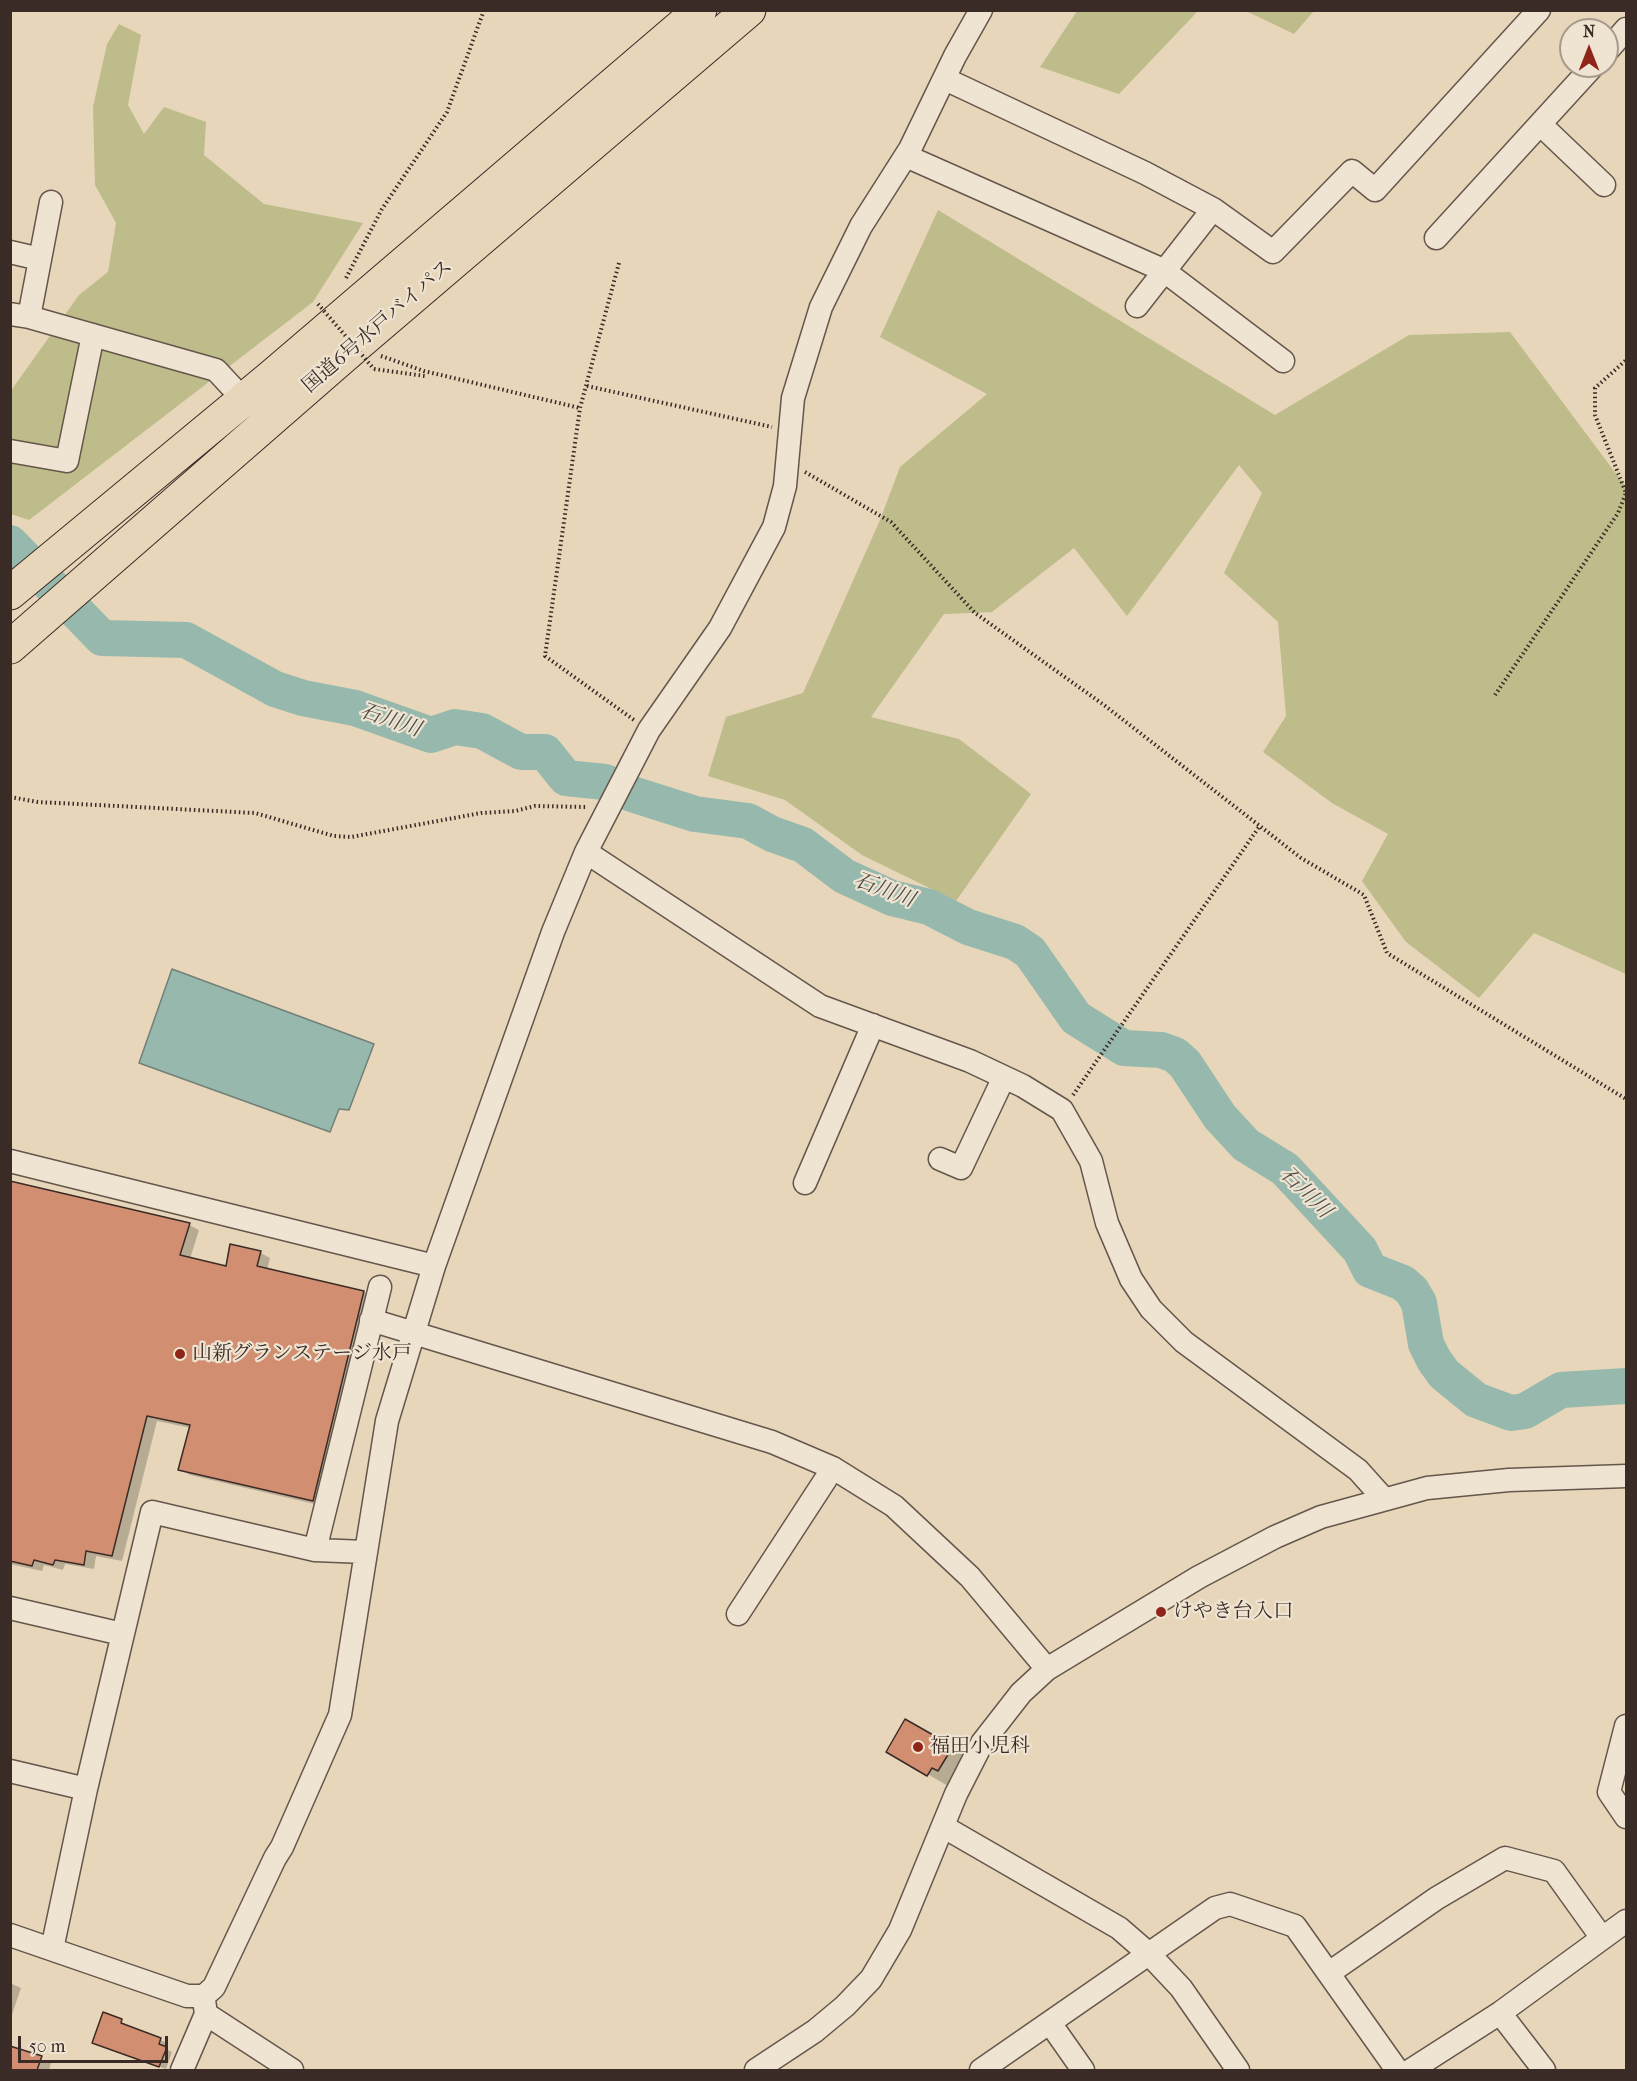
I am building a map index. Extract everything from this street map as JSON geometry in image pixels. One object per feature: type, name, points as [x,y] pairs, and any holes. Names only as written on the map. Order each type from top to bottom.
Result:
[{"type":"highway","name":"国道6号水戸バイパス","points":[[14,590],[243,399],[700,10]]},
{"type":"highway","name":"国道6号水戸バイパス","points":[[10,647],[82,585],[367,355],[748,10]]},
{"type":"street","points":[[182,2070],[199,2002],[214,1987],[282,1847],[338,1721],[387,1421],[434,1266],[553,932],[586,852],[649,730],[720,628],[758,561],[781,507],[798,378],[821,307],[861,226],[906,156],[981,10]]},
{"type":"street","points":[[945,79],[1145,173],[1213,209],[1273,252],[1352,171],[1375,190],[1539,10]]},
{"type":"street","points":[[1436,238],[1582,78]]},
{"type":"street","points":[[1540,124],[1604,185]]},
{"type":"street","points":[[906,156],[1163,270],[1283,361]]},
{"type":"street","points":[[51,202],[40,259],[20,315],[216,370],[243,399]]},
{"type":"street","points":[[1137,306],[1213,209]]},
{"type":"street","points":[[10,252],[40,259]]},
{"type":"street","points":[[10,451],[67,461],[93,335]]},
{"type":"street","points":[[586,852],[820,1006],[970,1061],[1004,1077],[1062,1110],[1091,1161],[1107,1223],[1131,1279],[1151,1309],[1184,1342],[1358,1470],[1384,1499]]},
{"type":"street","points":[[805,1183],[873,1025]]},
{"type":"street","points":[[939,1159],[961,1168],[1004,1077]]},
{"type":"street","points":[[10,1161],[434,1266]]},
{"type":"street","points":[[315,1550],[380,1287]]},
{"type":"street","points":[[371,1320],[772,1442],[833,1468],[894,1506],[970,1577],[1047,1669]]},
{"type":"street","points":[[738,1614],[833,1468]]},
{"type":"street","points":[[756,2070],[815,2031],[845,2006],[871,1979],[900,1930],[961,1784],[982,1743],[1022,1693],[1047,1669],[1199,1577],[1275,1537],[1321,1517],[1427,1488],[1467,1483],[1626,1476]]},
{"type":"street","points":[[52,1949],[86,1789],[152,1512],[315,1550],[366,1552]]},
{"type":"street","points":[[10,1608],[122,1634]]},
{"type":"street","points":[[1626,1726],[1609,1792],[1626,1817]]},
{"type":"street","points":[[10,1771],[86,1789]]},
{"type":"street","points":[[944,1827],[1119,1928],[1149,1954],[1194,2003],[1238,2070]]},
{"type":"street","points":[[1329,1973],[1437,1898],[1505,1858],[1554,1871],[1602,1938]]},
{"type":"street","points":[[981,2070],[1215,1908],[1230,1904],[1295,1926],[1397,2070]]},
{"type":"street","points":[[1412,2070],[1500,2013],[1626,1921]]},
{"type":"street","points":[[10,1935],[199,2002],[292,2070]]},
{"type":"street","points":[[1500,2013],[1544,2070]]},
{"type":"street","points":[[1050,2023],[1083,2070]]},
{"type":"path","points":[[350,308],[341,292],[346,279],[382,209],[447,112],[484,10]]},
{"type":"path","points":[[619,262],[580,408],[545,657],[649,730]]},
{"type":"path","points":[[318,304],[367,355],[424,376]]},
{"type":"path","points":[[367,355],[381,356],[424,371],[580,408]]},
{"type":"path","points":[[1495,695],[1618,513],[1626,493],[1595,415],[1595,388],[1626,360]]},
{"type":"path","points":[[587,386],[790,431]]},
{"type":"path","points":[[787,466],[808,472],[891,522],[975,613],[1104,705],[1300,858],[1364,895],[1387,953],[1626,1099]]},
{"type":"path","points":[[10,797],[38,802],[255,813],[334,836],[351,837],[481,813],[515,811],[535,806],[614,797]]},
{"type":"path","points":[[1062,1110],[1259,827]]},
{"type":"shaded area","points":[[1078,10],[1198,11],[1119,94],[1040,67]]},
{"type":"shaded area","points":[[1246,11],[1314,11],[1294,34]]},
{"type":"shaded area","points":[[119,24],[141,35],[128,105],[144,134],[164,107],[206,122],[204,155],[264,204],[363,223],[313,302],[29,520],[11,514],[10,392],[79,295],[108,272],[116,223],[95,185],[93,107],[107,44]]},
{"type":"shaded area","points":[[938,210],[1275,415],[1409,335],[1510,332],[1626,487],[1626,974],[1534,933],[1479,998],[1406,942],[1362,881],[1388,834],[1332,803],[1263,752],[1286,716],[1278,622],[1224,573],[1262,493],[1239,465],[1127,616],[1074,548],[992,612],[944,614],[871,717],[959,739],[1031,794],[956,901],[862,855],[785,800],[708,776],[726,717],[803,693],[880,520],[900,467],[987,394],[880,337]]},
{"type":"water","points":[[172,969],[374,1044],[349,1110],[339,1109],[330,1132],[139,1063]]},
{"type":"building","name":"山新グランステージ水戸","points":[[10,1181],[190,1223],[180,1255],[226,1266],[230,1244],[261,1251],[257,1266],[364,1291],[313,1501],[178,1470],[190,1425],[147,1416],[112,1556],[86,1551],[84,1565],[55,1560],[53,1565],[34,1560],[32,1566],[10,1561]]},
{"type":"building","name":"福田小児科","points":[[905,1719],[949,1744],[945,1751],[949,1753],[938,1771],[932,1768],[927,1776],[886,1752]]},
{"type":"building","points":[[103,2012],[122,2019],[121,2023],[161,2038],[159,2044],[167,2047],[159,2067],[92,2043]]},
{"type":"building","points":[[10,2046],[42,2056],[37,2070],[10,2070]]},
{"type":"waterway","name":"石川川","points":[[10,543],[102,638],[186,640],[275,689],[303,698],[355,708],[431,735],[455,727],[482,731],[521,752],[545,752],[566,778],[605,782],[632,794],[695,814],[748,821],[772,834],[803,845],[844,876],[892,898],[929,907],[968,927],[1015,942],[1030,952],[1076,1018],[1124,1048],[1161,1050],[1175,1055],[1185,1064],[1220,1117],[1246,1145],[1285,1169],[1360,1250],[1370,1270],[1403,1283],[1412,1291],[1419,1303],[1426,1344],[1434,1360],[1444,1374],[1476,1400],[1511,1413],[1525,1411],[1561,1390],[1626,1386]]},
{"type":"place","name":"山新グランステージ水戸","points":[[180,1354]]},
{"type":"place","name":"けやき台入口","points":[[1161,1612]]},
{"type":"place","name":"福田小児科","points":[[918,1747]]}]
